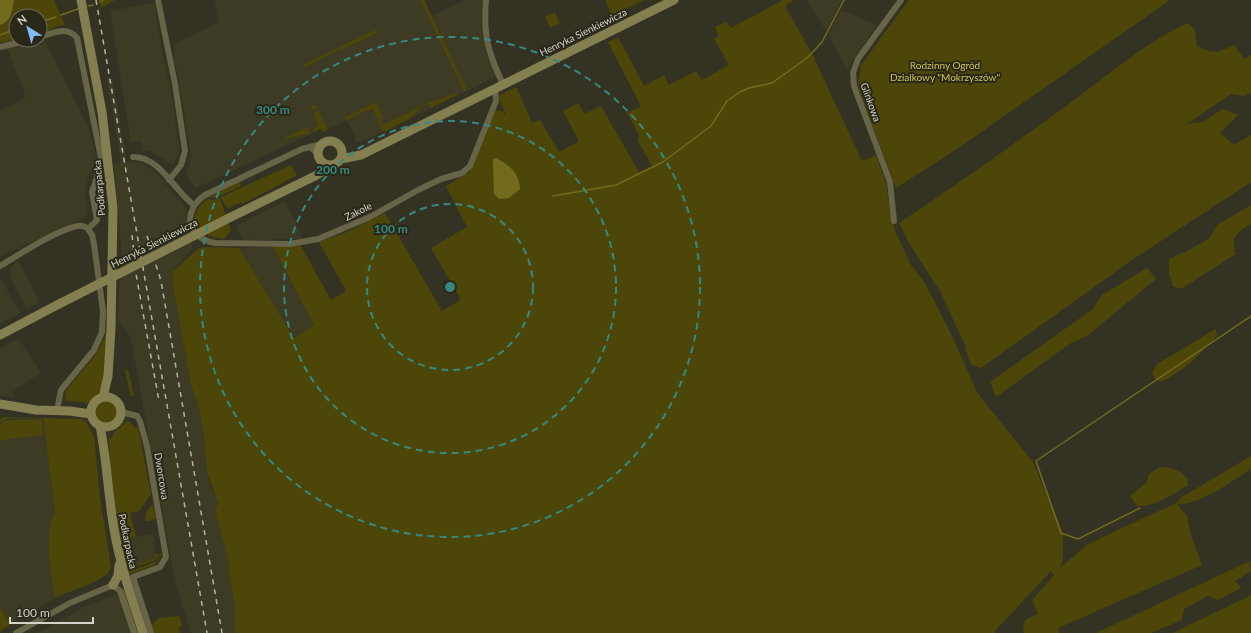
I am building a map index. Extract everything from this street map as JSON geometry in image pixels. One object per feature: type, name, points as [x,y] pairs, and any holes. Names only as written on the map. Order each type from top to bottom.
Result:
[{"type":"main road","name":"Podkarpacka","points":[[80,0],[102,112],[113,208],[113,291],[108,376],[103,397]]},
{"type":"main road","name":"Henryka Sienkiewicza","points":[[341,159],[360,155],[674,0]]},
{"type":"main road","points":[[319,173],[320,157],[322,144],[332,142],[340,147],[342,151],[341,159],[333,165],[325,164],[320,157]]},
{"type":"main road","name":"Henryka Sienkiewicza","points":[[340,147],[346,150],[370,150]]},
{"type":"main road","name":"Henryka Sienkiewicza","points":[[0,335],[58,304],[333,165]]},
{"type":"main road","name":"Podkarpacka","points":[[108,376],[114,399]]},
{"type":"main road","points":[[103,397],[114,399],[119,404],[122,412],[119,420],[110,426],[100,426],[94,421],[91,411],[98,399],[103,397]]},
{"type":"main road","points":[[0,404],[36,410]]},
{"type":"main road","points":[[0,409],[22,411],[70,411],[76,409],[91,411]]},
{"type":"main road","name":"Podkarpacka","points":[[100,426],[105,450],[111,508],[119,556],[143,633]]},
{"type":"main road","name":"Podkarpacka","points":[[105,450],[110,426]]},
{"type":"main road","points":[[113,585],[119,574],[119,556]]},
{"type":"street","points":[[158,0],[175,84],[184,152],[181,165],[169,180]]},
{"type":"street","points":[[486,0],[485,34],[499,86]]},
{"type":"street","name":"Glinkowa","points":[[894,221],[890,182],[854,86],[853,73],[858,59],[901,0]]},
{"type":"street","points":[[48,35],[67,30],[74,35],[78,41],[102,163],[92,192],[97,220],[88,229]]},
{"type":"street","name":"Zakole","points":[[194,205],[190,218],[194,232],[204,240],[210,242],[290,244],[331,235],[370,217],[430,184],[467,170],[470,166],[496,101],[499,86]]},
{"type":"street","points":[[134,157],[150,161],[185,199],[194,205],[210,192],[302,148],[322,144]]},
{"type":"street","points":[[310,147],[320,157]]},
{"type":"street","points":[[0,266],[56,235],[77,226],[84,226],[92,235],[102,301],[102,332],[94,350],[61,390],[57,410]]},
{"type":"street","name":"Dworcowa","points":[[122,412],[137,416],[142,425],[166,557],[160,567],[133,577],[151,633]]},
{"type":"street","points":[[16,633],[64,606],[113,585],[120,591],[134,633]]},
{"type":"shaded area","points":[[0,0],[14,0],[13,8],[8,8],[8,20],[0,25]]},
{"type":"shaded area","points":[[214,0],[424,0],[432,16],[465,0],[483,0],[481,27],[487,56],[497,76],[366,140],[355,143],[356,138],[347,120],[323,132],[321,129],[196,188],[186,175],[191,157],[179,81],[174,60],[174,44],[219,22]]},
{"type":"shaded area","points":[[807,0],[842,0],[826,31]]},
{"type":"shaded area","points":[[154,3],[162,52],[171,90],[179,151],[173,165],[150,151],[143,151],[141,141],[131,142],[110,11]]},
{"type":"shaded area","points":[[841,10],[877,25],[847,69],[828,35]]},
{"type":"shaded area","points":[[48,47],[90,131],[98,164],[89,174],[87,181],[85,197],[88,216],[0,257],[0,111],[26,97],[7,48]]},
{"type":"shaded area","points":[[112,77],[127,162],[143,163],[159,175],[173,195],[178,198],[187,209],[187,220],[193,238],[191,250],[172,272],[173,286],[191,385],[198,404],[204,434],[206,462],[210,484],[218,503],[215,512],[228,558],[229,575],[235,607],[235,633],[191,633],[176,585],[130,336],[118,321],[120,268],[123,267],[114,164],[121,162],[107,78]]},
{"type":"shaded area","points":[[497,158],[510,167],[518,178],[520,189],[509,198],[499,199],[494,194],[493,159]]},
{"type":"shaded area","points":[[285,201],[303,239],[243,240],[236,226]]},
{"type":"shaded area","points":[[273,247],[314,325],[294,338],[239,248]]},
{"type":"shaded area","points":[[18,261],[40,302],[27,309],[10,276],[10,268]]},
{"type":"shaded area","points":[[0,277],[20,313],[0,324]]},
{"type":"shaded area","points":[[18,338],[41,373],[14,390],[13,398],[0,395],[0,349]]},
{"type":"shaded area","points":[[8,418],[43,418],[65,593],[0,629],[0,422]]},
{"type":"shaded area","points":[[154,534],[155,558],[130,567],[124,539]]},
{"type":"shaded area","points":[[119,593],[131,633],[37,633],[86,606]]},
{"type":"green space","points":[[14,0],[54,0],[65,25],[57,26],[48,31],[48,8],[13,8]]},
{"type":"green space","points":[[99,0],[115,0],[101,8]]},
{"type":"green space","points":[[420,0],[424,0],[467,90],[464,91]]},
{"type":"green space","points":[[605,0],[644,0],[612,16]]},
{"type":"green space","points":[[783,0],[794,0],[785,6],[812,54],[862,161],[876,155],[886,183],[890,212],[896,233],[911,265],[925,283],[952,336],[978,394],[1033,462],[1063,533],[1063,559],[1060,568],[1088,544],[1176,503],[1182,497],[1251,456],[1251,469],[1235,480],[1205,497],[1185,504],[1177,504],[1187,516],[1191,535],[1202,565],[1058,628],[1059,633],[1024,633],[1023,629],[1025,620],[1038,614],[1032,600],[1054,575],[1051,571],[995,631],[995,633],[235,633],[235,607],[229,575],[228,558],[215,512],[218,503],[207,472],[204,434],[198,404],[191,385],[173,286],[172,272],[198,249],[204,247],[239,248],[294,338],[314,325],[273,247],[301,246],[331,300],[346,291],[319,242],[347,232],[385,213],[442,311],[461,300],[431,248],[467,227],[446,186],[468,173],[472,168],[495,111],[500,110],[506,115],[498,96],[516,87],[532,122],[540,120],[559,152],[579,141],[563,111],[578,103],[584,114],[601,106],[639,172],[652,166],[638,141],[639,135],[627,113],[641,106],[608,42],[618,37],[644,86],[664,75],[669,85],[696,71],[702,80],[729,65],[714,39],[719,36],[715,27],[726,22],[731,28]]},
{"type":"green space","name":"Rodzinny Ogród Dzialkowy \"Mokrzyszów\"","points":[[909,0],[1170,0],[954,151],[896,188],[858,87],[861,65]]},
{"type":"green space","points":[[555,12],[560,24],[550,28],[545,17]]},
{"type":"green space","points":[[8,20],[8,42],[0,43],[0,25]]},
{"type":"green space","points":[[1188,23],[1195,30],[1197,46],[1207,51],[1216,52],[1234,45],[1244,59],[1251,55],[1251,93],[1244,96],[1231,94],[1187,124],[1202,122],[1223,109],[1238,115],[1220,133],[1234,145],[1251,135],[1251,182],[1132,260],[981,368],[971,365],[965,348],[966,347],[940,291],[910,245],[899,223],[1007,149],[1142,50]]},
{"type":"green space","points":[[373,26],[378,36],[376,33],[341,50],[339,47],[374,30]]},
{"type":"green space","points":[[338,48],[339,50],[305,67],[306,70],[302,61],[304,64]]},
{"type":"green space","points":[[456,93],[458,94],[431,108],[428,103]]},
{"type":"green space","points":[[376,102],[383,117],[380,119],[383,125],[424,105],[409,119],[384,132],[372,108],[347,120],[348,122],[344,118]]},
{"type":"green space","points":[[313,105],[317,108],[312,110],[311,106]]},
{"type":"green space","points":[[317,108],[328,130],[323,132],[321,129],[314,132],[313,129],[318,125],[314,113],[318,111]]},
{"type":"green space","points":[[307,127],[310,134],[298,135],[286,140],[285,138]]},
{"type":"green space","points":[[291,165],[297,175],[242,204],[241,202],[227,209],[221,197]]},
{"type":"green space","points":[[239,182],[241,186],[215,198],[209,197]]},
{"type":"green space","points":[[220,198],[231,231],[224,239],[207,234],[200,230],[196,225],[195,219],[196,212],[208,199],[214,200]]},
{"type":"green space","points":[[1251,205],[1251,224],[1240,231],[1234,238],[1234,251],[1236,254],[1181,289],[1173,286],[1169,273],[1169,259],[1209,239],[1217,225]]},
{"type":"green space","points":[[1147,268],[1156,279],[1087,336],[1071,343],[996,397],[990,382],[1093,309],[1102,295]]},
{"type":"green space","points":[[1216,329],[1217,336],[1185,367],[1161,382],[1155,379],[1152,373],[1157,364]]},
{"type":"green space","points":[[107,332],[104,374],[100,393],[85,405],[85,402],[66,401],[65,392],[97,353]]},
{"type":"green space","points":[[125,369],[128,370],[134,396],[130,395]]},
{"type":"green space","points":[[106,401],[114,404],[117,412],[114,420],[106,423],[98,420],[95,412],[98,404]]},
{"type":"green space","points":[[6,417],[81,419],[86,422],[94,436],[100,497],[111,568],[108,573],[95,582],[55,598],[50,566],[49,534],[55,513],[43,418],[8,418],[0,422],[1,418]]},
{"type":"green space","points":[[8,420],[42,420],[43,435],[0,441],[0,424]]},
{"type":"green space","points":[[127,421],[130,422],[135,428],[138,427],[151,494],[139,511],[130,513],[136,537],[124,539],[130,567],[155,558],[155,554],[159,554],[155,560],[133,568],[134,570],[156,561],[161,553],[162,554],[154,565],[128,575],[114,507],[109,455],[109,438],[112,438],[114,432]]},
{"type":"green space","points":[[1160,467],[1172,468],[1182,473],[1188,479],[1187,486],[1157,502],[1144,506],[1137,506],[1130,496],[1147,482],[1149,474]]},
{"type":"green space","points":[[153,504],[156,519],[150,520],[149,516],[149,521],[145,521],[146,512]]},
{"type":"green space","points":[[1250,561],[1251,571],[1235,581],[1241,588],[1218,600],[1208,596],[1184,609],[1182,620],[1151,633],[1096,633]]},
{"type":"green space","points":[[1251,595],[1251,633],[1173,633]]},
{"type":"green space","points":[[0,607],[10,625],[0,631]]},
{"type":"green space","points":[[180,616],[182,626],[179,627],[180,633],[154,633],[151,625],[159,618]]},
{"type":"waterway","points":[[553,196],[616,185],[663,162],[711,126],[727,101],[749,88],[772,83],[807,58],[822,42],[844,0]]},
{"type":"waterway","points":[[88,6],[93,5]]},
{"type":"waterway","points":[[61,15],[78,9]]},
{"type":"waterway","points":[[48,20],[56,17]]},
{"type":"waterway","points":[[0,35],[8,32]]},
{"type":"waterway","points":[[1140,508],[1078,539],[1061,533],[1036,461],[1251,316]]},
{"type":"waterway","points":[[123,590],[137,633]]},
{"type":"railway","points":[[96,0],[207,633]]},
{"type":"railway","points":[[132,235],[136,274],[159,401]]},
{"type":"railway","points":[[147,236],[161,281],[222,633]]}]
